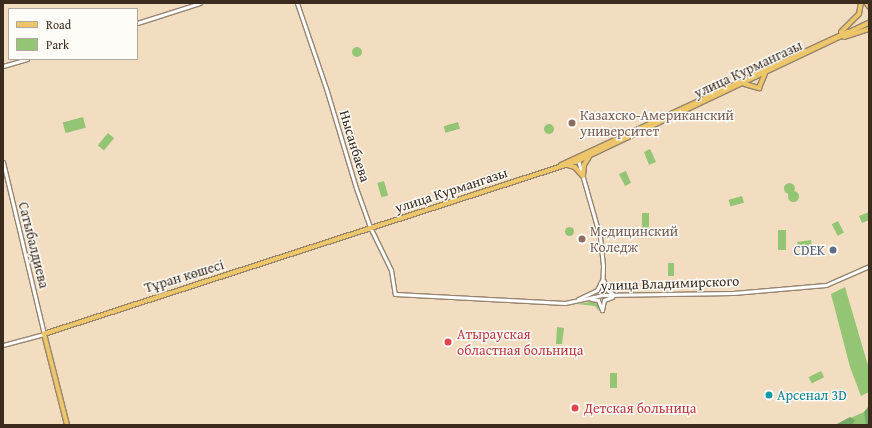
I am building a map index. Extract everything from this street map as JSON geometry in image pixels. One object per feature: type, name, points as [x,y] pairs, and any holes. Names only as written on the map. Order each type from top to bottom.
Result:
[{"type":"main road","points":[[840,36],[859,14],[861,3]]},
{"type":"main road","name":"улица Курмангазы","points":[[560,165],[567,165],[869,23]]},
{"type":"main road","points":[[840,36],[868,29],[869,35]]},
{"type":"main road","name":"улица Курмангазы","points":[[370,227],[468,198],[560,165],[590,156],[745,84],[778,66]]},
{"type":"main road","points":[[745,84],[759,88],[766,73]]},
{"type":"main road","points":[[583,176],[584,165],[590,156]]},
{"type":"main road","points":[[567,165],[575,167],[583,176]]},
{"type":"main road","name":"Тұран көшесі","points":[[44,334],[370,227]]},
{"type":"main road","points":[[44,334],[67,425]]},
{"type":"street","points":[[138,23],[200,3]]},
{"type":"street","name":"Нысанбаева","points":[[296,3],[370,227],[391,270],[396,294]]},
{"type":"street","points":[[3,66],[24,60]]},
{"type":"street","points":[[578,159],[600,237],[603,277],[602,295]]},
{"type":"street","name":"Сатыбалдиева","points":[[3,162],[44,334]]},
{"type":"street","name":"улица Владимирского","points":[[396,294],[565,303],[602,295],[616,296],[733,293],[826,285],[869,266]]},
{"type":"street","points":[[603,277],[606,289],[616,296]]},
{"type":"street","points":[[577,300],[597,290],[603,277]]},
{"type":"street","points":[[577,300],[594,298],[598,300],[602,310],[604,300],[616,296]]},
{"type":"street","name":"Тұран көшесі","points":[[3,345],[44,334]]},
{"type":"green space","points":[[357,47],[362,52],[357,57],[352,52]]},
{"type":"green space","points":[[83,117],[86,128],[66,133],[63,122]]},
{"type":"green space","points":[[458,122],[460,129],[446,133],[444,126]]},
{"type":"green space","points":[[547,124],[551,124],[553,125],[553,133],[547,134],[544,131],[544,127]]},
{"type":"green space","points":[[108,133],[114,138],[104,150],[98,145]]},
{"type":"green space","points":[[650,149],[656,162],[649,165],[644,152]]},
{"type":"green space","points":[[626,171],[631,183],[625,186],[619,174]]},
{"type":"green space","points":[[384,181],[388,195],[381,197],[377,183]]},
{"type":"green space","points":[[787,183],[791,183],[793,184],[793,192],[787,193],[784,190],[784,186]]},
{"type":"green space","points":[[791,191],[795,191],[797,192],[797,200],[791,201],[788,198],[788,194]]},
{"type":"green space","points":[[742,196],[744,203],[730,207],[729,200]]},
{"type":"green space","points":[[869,212],[869,220],[862,223],[859,216]]},
{"type":"green space","points":[[642,213],[649,213],[649,228],[642,228]]},
{"type":"green space","points":[[838,221],[844,233],[838,236],[832,224]]},
{"type":"green space","points":[[569,226],[574,231],[569,236],[564,231]]},
{"type":"green space","points":[[778,230],[786,230],[786,250],[778,250]]},
{"type":"green space","points":[[811,240],[812,247],[798,249],[797,242]]},
{"type":"green space","points":[[668,263],[674,263],[674,276],[668,276]]},
{"type":"green space","points":[[845,287],[869,369],[869,392],[861,396],[850,367],[831,294]]},
{"type":"green space","points":[[597,301],[599,311],[595,306],[577,304]]},
{"type":"green space","points":[[557,327],[564,328],[562,344],[556,344]]},
{"type":"green space","points":[[821,371],[824,377],[812,384],[809,377]]},
{"type":"green space","points":[[610,373],[617,373],[617,388],[610,388]]},
{"type":"green space","points":[[869,406],[869,425],[835,425],[864,412]]},
{"type":"green space","points":[[869,406],[869,425],[866,425],[864,412]]},
{"type":"green space","points":[[850,417],[855,420],[852,425],[835,425]]},
{"type":"place","name":"Казахско-Американский университет","points":[[572,123]]},
{"type":"place","name":"Медицинский Коледж","points":[[582,239]]},
{"type":"place","name":"CDEK","points":[[833,250]]},
{"type":"place","name":"Атырауская областная больница","points":[[448,342]]},
{"type":"place","name":"Арсенал 3D","points":[[769,395]]},
{"type":"place","name":"Детская больница","points":[[575,408]]}]
